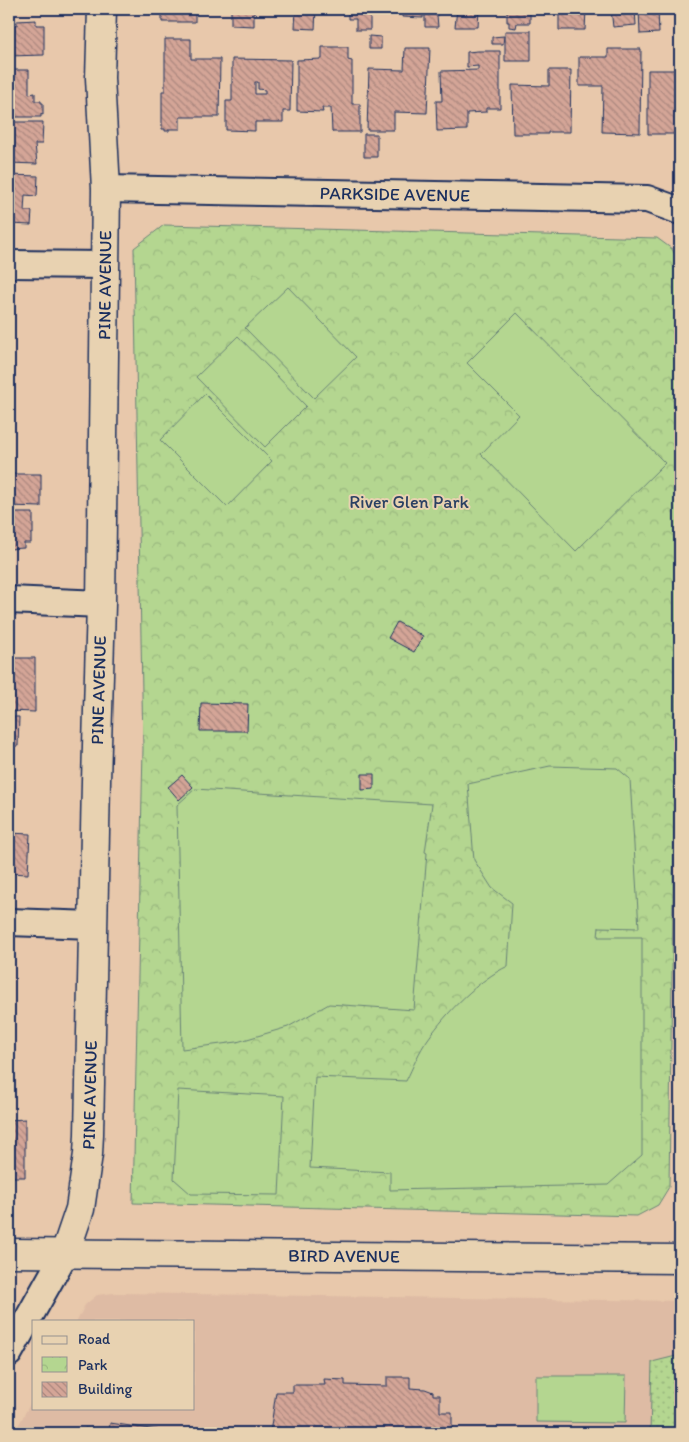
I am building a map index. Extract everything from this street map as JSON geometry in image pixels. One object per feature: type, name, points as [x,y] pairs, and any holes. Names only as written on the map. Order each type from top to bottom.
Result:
[{"type":"street","name":"PINE AVENUE","points":[[9,1353],[65,1253],[80,1209],[88,1154],[102,604],[106,189],[100,78],[102,9]]},
{"type":"street","name":"PARKSIDE AVENUE","points":[[106,189],[647,199],[680,211]]},
{"type":"street","points":[[9,264],[105,265]]},
{"type":"street","points":[[9,600],[102,604]]},
{"type":"street","points":[[9,922],[93,925]]},
{"type":"street","name":"BIRD AVENUE","points":[[9,1253],[680,1259]]},
{"type":"shaded area","points":[[114,1293],[680,1301],[680,1433],[14,1433],[32,1401],[32,1410],[195,1410],[195,1320],[78,1320],[85,1305],[97,1295]]},
{"type":"green space","name":"River Glen Park","points":[[164,225],[657,238],[672,249],[680,264],[680,405],[669,1187],[658,1205],[637,1216],[133,1203],[143,749],[134,248]]},
{"type":"green space","points":[[288,287],[356,357],[314,398],[245,328]]},
{"type":"green space","points":[[517,313],[665,463],[576,551],[481,454],[519,415],[467,363]]},
{"type":"green space","points":[[238,336],[306,406],[265,447],[196,377]]},
{"type":"green space","points":[[205,394],[272,461],[227,507],[160,440]]},
{"type":"green space","points":[[550,766],[617,768],[630,779],[639,928],[599,927],[598,937],[642,937],[642,1155],[608,1185],[390,1190],[390,1172],[310,1168],[315,1077],[406,1081],[425,1044],[444,1018],[475,988],[508,966],[512,903],[492,888],[474,860],[468,784]]},
{"type":"green space","points":[[195,789],[432,804],[425,852],[427,853],[414,1010],[329,1004],[288,1027],[237,1042],[182,1049],[177,805]]},
{"type":"green space","points":[[178,1090],[284,1096],[279,1195],[191,1194],[174,1179]]},
{"type":"green space","points":[[680,1355],[680,1433],[650,1433],[652,1362]]},
{"type":"green space","points":[[536,1376],[626,1376],[625,1423],[536,1422]]},
{"type":"building","points":[[162,9],[195,9],[195,22],[162,22]]},
{"type":"building","points":[[231,9],[254,9],[254,26],[231,25]]},
{"type":"building","points":[[296,9],[316,9],[315,29],[295,28]]},
{"type":"building","points":[[348,9],[370,9],[370,30],[356,30],[356,19],[348,19]]},
{"type":"building","points":[[403,9],[423,9],[423,18],[402,17]]},
{"type":"building","points":[[457,9],[479,9],[478,27],[455,27]]},
{"type":"building","points":[[507,9],[530,9],[530,23],[517,23],[516,28],[509,27]]},
{"type":"building","points":[[559,9],[586,9],[585,30],[559,30]]},
{"type":"building","points":[[611,9],[635,9],[636,25],[613,27]]},
{"type":"building","points":[[639,9],[658,9],[659,33],[640,34]]},
{"type":"building","points":[[425,15],[437,15],[438,27],[425,27]]},
{"type":"building","points":[[36,20],[36,25],[44,25],[44,55],[9,56],[9,25],[17,25],[17,21]]},
{"type":"building","points":[[505,31],[531,31],[531,61],[505,61]]},
{"type":"building","points":[[369,36],[381,37],[381,49],[369,49]]},
{"type":"building","points":[[504,36],[503,44],[492,44],[492,37]]},
{"type":"building","points":[[165,39],[191,39],[191,59],[220,59],[219,117],[180,117],[180,129],[165,131],[165,129],[162,129],[162,91],[165,91]]},
{"type":"building","points":[[322,47],[348,47],[348,60],[352,61],[352,104],[360,104],[360,132],[332,132],[331,108],[322,108],[323,112],[297,111],[297,60],[322,59]]},
{"type":"building","points":[[405,48],[430,48],[427,113],[394,112],[394,130],[367,130],[369,69],[404,70]]},
{"type":"building","points":[[608,49],[641,49],[640,133],[602,132],[603,86],[579,86],[579,57],[608,57]]},
{"type":"building","points":[[500,51],[500,108],[486,108],[486,112],[467,113],[467,130],[437,131],[436,101],[442,101],[441,71],[478,70],[478,66],[467,67],[467,52]]},
{"type":"building","points":[[232,59],[291,60],[290,111],[283,111],[283,122],[255,122],[255,131],[226,130],[226,101],[232,101]],"holes":[[[255,82],[258,82],[258,89],[265,90],[265,94],[255,94]]]},
{"type":"building","points":[[9,70],[29,70],[29,94],[35,93],[35,101],[43,103],[43,115],[41,114],[41,117],[9,117]]},
{"type":"building","points":[[549,70],[571,70],[570,132],[513,134],[512,85],[549,86]]},
{"type":"building","points":[[648,70],[680,70],[678,134],[648,134]]},
{"type":"building","points":[[9,122],[43,122],[42,144],[35,144],[37,164],[9,163]]},
{"type":"building","points":[[364,134],[377,134],[377,157],[364,157]]},
{"type":"building","points":[[9,175],[38,176],[37,196],[25,195],[24,211],[32,211],[31,225],[9,224]]},
{"type":"building","points":[[9,474],[41,474],[41,507],[9,506]]},
{"type":"building","points":[[9,513],[33,513],[31,543],[24,543],[24,548],[9,549]]},
{"type":"building","points":[[397,622],[423,636],[414,652],[388,638]]},
{"type":"building","points":[[9,658],[35,658],[35,712],[9,711]]},
{"type":"building","points":[[201,703],[248,704],[247,731],[200,731]]},
{"type":"building","points":[[9,717],[19,717],[18,746],[9,746]]},
{"type":"building","points":[[362,774],[374,774],[374,789],[362,790]]},
{"type":"building","points":[[182,775],[193,787],[179,800],[168,787]]},
{"type":"building","points":[[9,833],[30,834],[28,874],[9,873],[9,857],[12,855],[9,855]]},
{"type":"building","points":[[25,1119],[25,1177],[9,1177],[9,1120]]},
{"type":"building","points":[[387,1377],[410,1377],[410,1388],[425,1389],[433,1392],[433,1395],[440,1395],[440,1412],[452,1412],[452,1433],[270,1433],[276,1392],[293,1392],[293,1385],[325,1385],[324,1379],[345,1380],[345,1385],[387,1386]]},
{"type":"building","points":[[110,1423],[157,1430],[166,1433],[109,1433]]},
{"type":"building","points":[[85,1428],[103,1433],[84,1433]]}]
